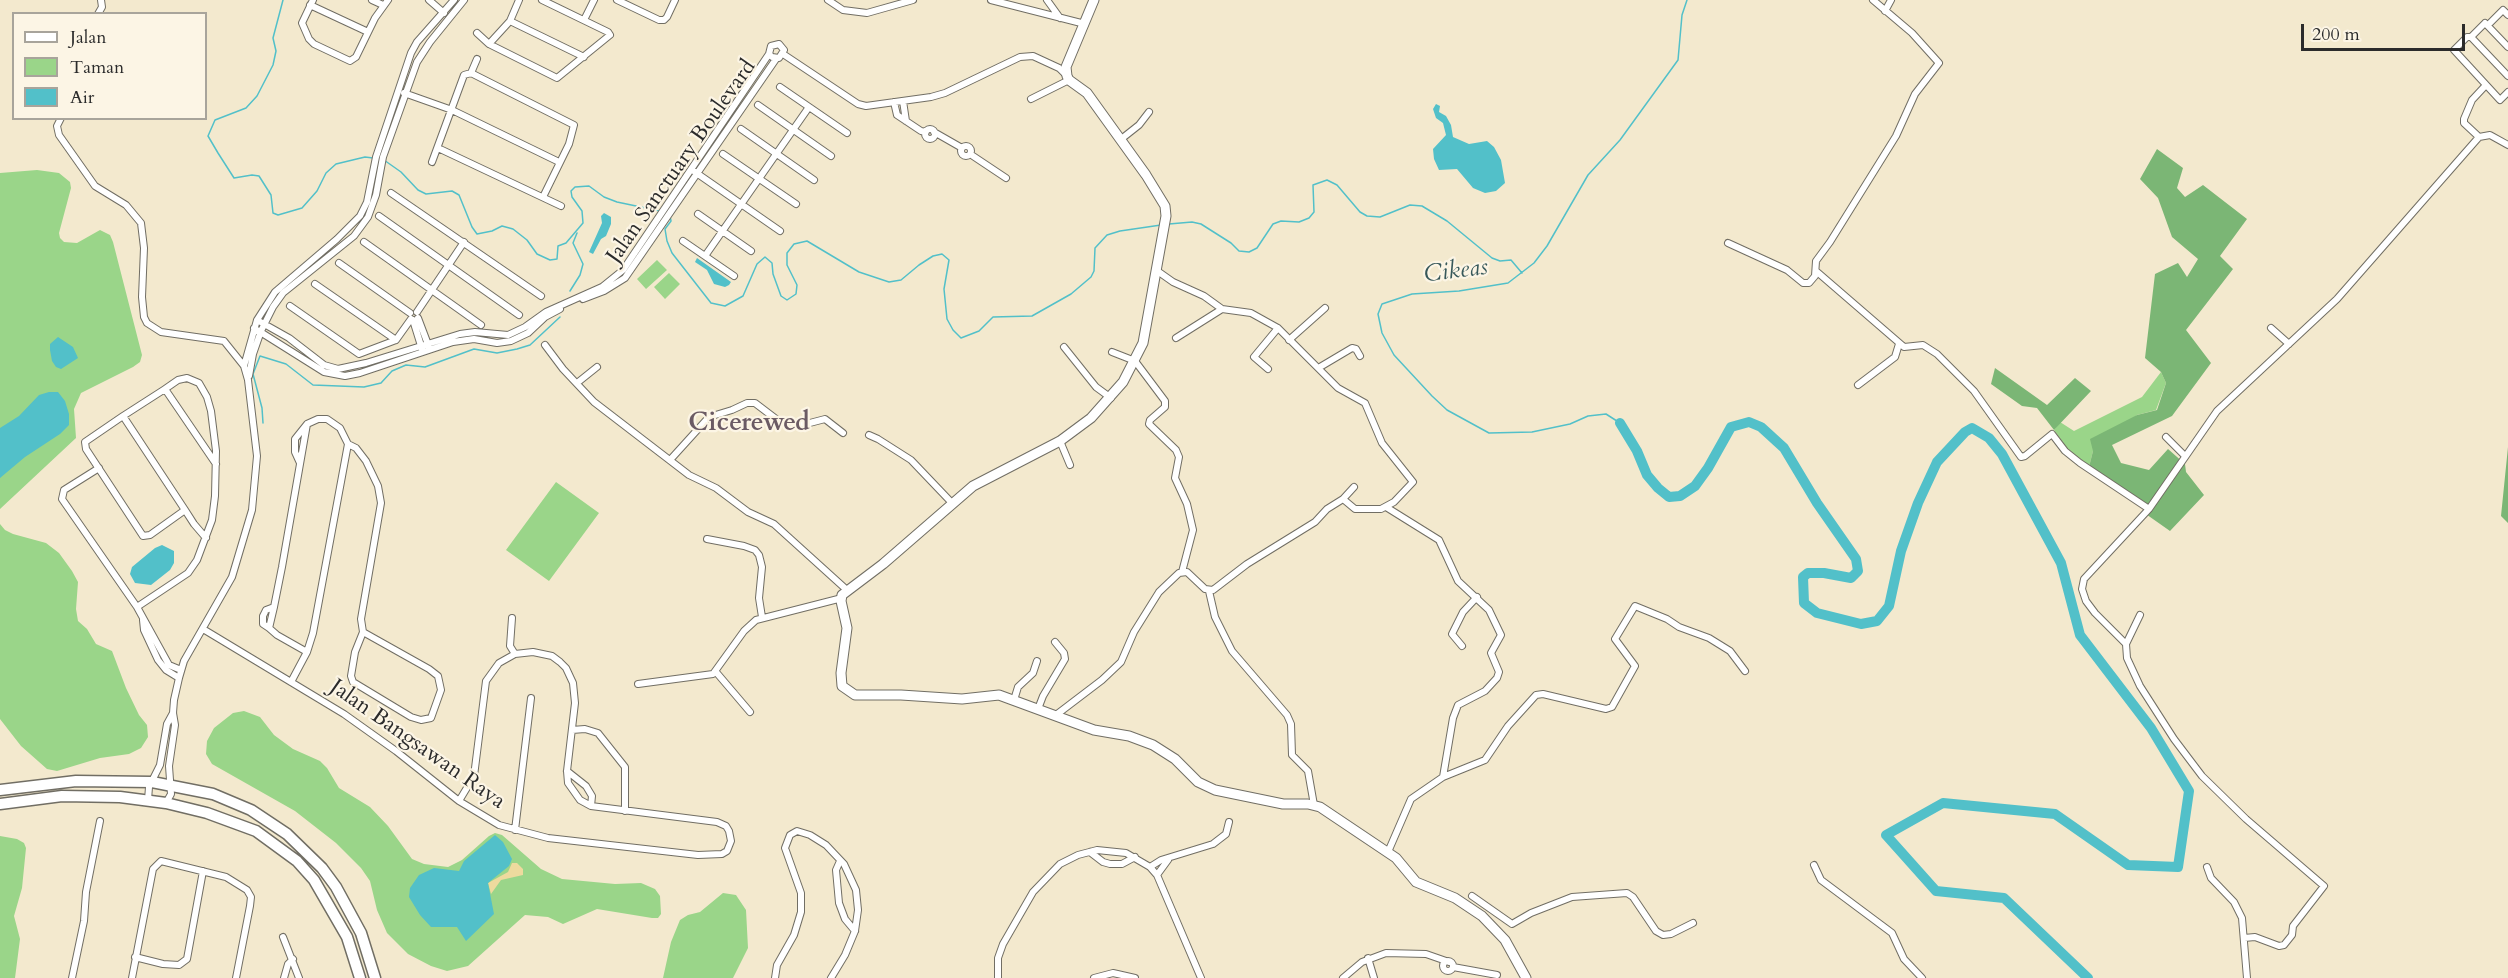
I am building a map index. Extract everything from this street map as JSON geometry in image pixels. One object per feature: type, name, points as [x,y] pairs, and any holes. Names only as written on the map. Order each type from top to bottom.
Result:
[{"type":"main road","points":[[1094,0],[1066,67],[1068,78],[1087,93],[1160,197],[1166,216],[1145,334],[1135,361],[1111,398],[1092,418],[1060,441],[987,477],[952,503],[845,594],[847,628],[842,686],[855,695],[901,695],[951,699],[995,694],[1094,730],[1128,736],[1153,745],[1175,759],[1204,786],[1215,790],[1282,804],[1314,805],[1388,852],[1404,865],[1416,882],[1467,905],[1496,929],[1505,940],[1526,978]]},
{"type":"main road","points":[[0,790],[76,781],[152,782],[213,794],[251,810],[287,834],[310,854],[336,887],[361,933],[375,978]]},
{"type":"main road","points":[[0,804],[62,796],[93,795],[148,800],[232,821],[256,831],[297,861],[314,880],[335,913],[353,952],[360,978]]},
{"type":"street","points":[[368,32],[312,3],[302,23],[309,39],[314,44],[353,61],[385,3],[372,0]]},
{"type":"street","points":[[429,0],[449,17]]},
{"type":"street","points":[[248,380],[260,328],[257,320],[275,292],[337,239],[360,216],[367,202],[398,92],[417,42],[454,0]]},
{"type":"street","points":[[379,157],[423,52],[464,0]]},
{"type":"street","points":[[489,44],[510,21],[519,0]]},
{"type":"street","points":[[477,33],[489,44],[557,78],[610,35],[542,0]]},
{"type":"street","points":[[584,20],[594,0]]},
{"type":"street","points":[[617,0],[659,20],[664,20],[675,0]]},
{"type":"street","points":[[828,0],[843,10],[867,13],[913,0]]},
{"type":"street","points":[[991,0],[1008,2],[1085,24]]},
{"type":"street","points":[[1047,0],[1060,18]]},
{"type":"street","points":[[1873,0],[1929,50],[1939,63],[1915,94],[1896,136],[1816,261],[1814,265],[1816,271],[1899,344],[1907,348],[1923,345],[1937,354],[1974,391],[2021,457],[2052,434],[2065,451],[2080,463],[2149,509]]},
{"type":"street","points":[[1886,11],[1891,0]]},
{"type":"street","points":[[2508,15],[2503,10],[2488,25],[2486,23],[2454,50],[2500,100],[2508,92]]},
{"type":"street","points":[[510,21],[584,57]]},
{"type":"street","points":[[2488,25],[2508,46]]},
{"type":"street","points":[[2471,37],[2508,76]]},
{"type":"street","points":[[783,54],[776,58],[770,54],[769,50],[775,44],[782,47],[783,54],[858,104],[866,106],[945,93],[1020,57],[1033,56],[1059,68],[1068,78],[1031,99]]},
{"type":"street","name":"Jalan Sanctuary Boulevard","points":[[694,172],[770,54]]},
{"type":"street","name":"Jalan Sanctuary Boulevard","points":[[260,328],[275,330],[289,338],[324,365],[346,369],[425,348],[468,340],[497,343],[512,341],[528,333],[545,317],[626,278],[648,238],[670,205],[776,58]]},
{"type":"street","points":[[471,73],[477,59]]},
{"type":"street","points":[[432,162],[464,75],[471,73],[574,125],[575,128],[543,197]]},
{"type":"street","points":[[2479,138],[2464,123],[2464,119],[2472,100],[2486,85]]},
{"type":"street","points":[[780,87],[847,133]]},
{"type":"street","points":[[398,92],[426,99],[452,110],[559,162]]},
{"type":"street","points":[[903,101],[906,121]]},
{"type":"street","points":[[894,102],[897,115],[921,132],[926,132],[926,137],[931,139],[935,135],[934,132],[962,148],[969,147],[970,154],[1006,178]]},
{"type":"street","points":[[758,105],[831,156]]},
{"type":"street","points":[[705,256],[809,107]]},
{"type":"street","points":[[1120,140],[1139,125],[1149,112]]},
{"type":"street","points":[[60,120],[57,126],[59,135],[95,186],[126,205],[141,223],[144,248],[142,297],[144,317],[147,323],[161,332],[224,341],[244,366],[248,380],[257,456],[252,510],[232,577],[181,670],[173,713],[167,724],[160,765],[148,791],[148,800]]},
{"type":"street","points":[[741,129],[814,180]]},
{"type":"street","points":[[2126,644],[2086,601],[2082,588],[2084,579],[2149,509],[2217,411],[2337,299],[2479,138],[2490,135],[2508,145]]},
{"type":"street","points":[[438,148],[561,206]]},
{"type":"street","points":[[723,154],[796,204]]},
{"type":"street","points":[[244,366],[260,328],[284,293],[338,249],[362,226],[374,206],[376,170]]},
{"type":"street","points":[[694,172],[780,231]]},
{"type":"street","points":[[391,193],[541,296]]},
{"type":"street","points":[[698,214],[751,251]]},
{"type":"street","points":[[379,216],[519,315]]},
{"type":"street","points":[[683,241],[734,276]]},
{"type":"street","points":[[364,242],[481,325]]},
{"type":"street","points":[[290,306],[359,354],[396,340],[464,242]]},
{"type":"street","points":[[1728,243],[1787,270],[1806,284],[1812,280],[1816,271]]},
{"type":"street","points":[[339,263],[414,316],[425,348]]},
{"type":"street","points":[[1156,270],[1173,282],[1204,296],[1222,309],[1251,313],[1278,328],[1320,367],[1338,388],[1368,408],[1382,443],[1413,482],[1386,507]]},
{"type":"street","points":[[315,284],[396,340]]},
{"type":"street","points":[[1289,340],[1325,308]]},
{"type":"street","points":[[1176,338],[1222,309]]},
{"type":"street","name":"Jalan Sanctuary Boulevard","points":[[260,328],[324,372],[345,376],[425,348]]},
{"type":"street","points":[[1269,369],[1255,360],[1255,356],[1278,328]]},
{"type":"street","points":[[2271,328],[2289,344]]},
{"type":"street","points":[[270,337],[275,330]]},
{"type":"street","points":[[1858,385],[1894,357],[1899,344]]},
{"type":"street","points":[[545,345],[594,402],[689,475],[716,488],[748,512],[774,524],[845,594],[762,617],[750,624],[716,672],[638,684]]},
{"type":"street","points":[[295,354],[299,347]]},
{"type":"street","points":[[1064,347],[1096,387],[1111,398]]},
{"type":"street","points":[[1320,367],[1352,348],[1356,349],[1360,356]]},
{"type":"street","points":[[1112,352],[1135,361],[1166,401],[1162,410],[1150,420],[1149,426],[1176,450],[1179,457],[1175,478],[1184,497],[1193,530],[1182,572]]},
{"type":"street","points":[[577,383],[597,367]]},
{"type":"street","points":[[137,607],[188,573],[206,538],[215,496],[214,422],[202,386],[195,380],[182,378],[85,442],[85,447],[143,536],[150,535],[185,510]]},
{"type":"street","points":[[165,389],[216,464]]},
{"type":"street","points":[[670,460],[709,417],[732,411],[747,403],[755,403],[780,422],[808,424],[825,419],[843,433]]},
{"type":"street","points":[[123,416],[206,538]]},
{"type":"street","points":[[307,652],[269,628],[307,424],[318,419],[327,419],[340,428],[348,444],[356,448],[366,461],[378,486],[381,503],[361,619],[363,632],[355,652],[351,676],[353,682],[411,717],[421,720],[431,718],[441,690],[438,676],[363,632]]},
{"type":"street","points":[[869,435],[911,460],[952,503]]},
{"type":"street","points":[[2166,437],[2185,456]]},
{"type":"street","points":[[1060,441],[1070,465]]},
{"type":"street","points":[[291,681],[307,652],[315,624],[348,444]]},
{"type":"street","points":[[99,468],[64,490],[61,496],[137,607],[143,620],[144,630],[169,665],[181,670]]},
{"type":"street","points":[[1209,591],[1315,522],[1354,487]]},
{"type":"street","points":[[1342,499],[1355,509],[1386,507],[1438,538],[1458,581],[1491,613],[1501,635],[1491,653],[1498,675],[1485,691],[1458,705],[1453,717],[1443,777]]},
{"type":"street","points":[[707,539],[744,546],[755,550],[759,555],[762,561],[759,598],[762,617]]},
{"type":"street","points":[[1056,715],[1102,680],[1121,662],[1134,632],[1159,592],[1173,578],[1182,572],[1187,572],[1209,591],[1215,617],[1232,651],[1287,715],[1291,724],[1292,755],[1308,771],[1314,805]]},
{"type":"street","points":[[1462,646],[1452,634],[1463,612],[1477,597]]},
{"type":"street","points":[[1388,852],[1411,800],[1443,777],[1485,759],[1508,726],[1536,695],[1542,694],[1606,709],[1612,707],[1635,666],[1615,639],[1635,606],[1708,638],[1730,651],[1745,671]]},
{"type":"street","points":[[2140,615],[2126,644],[2127,658],[2140,686],[2174,739],[2202,776],[2246,819],[2324,886],[2293,926],[2292,935],[2284,945],[2279,946],[2255,937],[2244,938]]},
{"type":"street","points":[[512,618],[510,646],[515,654]]},
{"type":"street","name":"Jalan Bangsawan Raya","points":[[203,629],[368,730],[459,801],[492,821],[515,830],[557,839],[699,855],[722,854],[729,847],[731,835],[722,823],[626,811]]},
{"type":"street","points":[[1038,709],[1065,658],[1064,653],[1055,642]]},
{"type":"street","points":[[158,650],[166,670],[179,678]]},
{"type":"street","points":[[459,801],[474,776],[486,681],[499,663],[515,654],[528,652],[552,656],[566,668],[573,684],[572,730],[567,771],[568,783],[574,793],[591,806],[626,811],[625,767],[598,733],[585,729],[572,730]]},
{"type":"street","points":[[1014,700],[1018,687],[1033,674],[1037,661]]},
{"type":"street","points":[[716,672],[750,712]]},
{"type":"street","points":[[515,830],[531,698]]},
{"type":"street","points":[[166,803],[171,794],[169,766],[175,725],[173,713]]},
{"type":"street","points":[[567,771],[586,786],[592,796],[591,806]]},
{"type":"street","points":[[72,978],[84,921],[86,892],[100,821]]},
{"type":"street","points":[[1150,867],[1161,860],[1168,860],[1213,844],[1226,834],[1229,822]]},
{"type":"street","points":[[775,978],[777,965],[794,936],[801,912],[801,893],[786,854],[787,839],[797,831],[810,835],[826,845],[849,872],[856,890],[858,910],[855,931],[834,977]]},
{"type":"street","points":[[998,978],[998,958],[1003,944],[1033,892],[1060,864],[1090,852],[1108,850],[1135,857],[1157,875],[1201,978]]},
{"type":"street","points":[[1090,852],[1103,862],[1110,864],[1122,864],[1135,857]]},
{"type":"street","points":[[1157,875],[1168,860]]},
{"type":"street","points":[[840,861],[836,870],[839,903],[845,919],[855,931]]},
{"type":"street","points":[[132,978],[153,869],[157,863],[168,862],[234,881],[251,897],[236,978]]},
{"type":"street","points":[[1814,865],[1821,879],[1892,933],[1904,959],[1922,978]]},
{"type":"street","points":[[2207,867],[2211,878],[2234,902],[2242,918],[2247,978]]},
{"type":"street","points":[[135,957],[163,964],[179,965],[187,960],[203,871]]},
{"type":"street","points":[[1472,896],[1512,924],[1531,913],[1572,897],[1627,893],[1633,897],[1656,931],[1663,935],[1671,934],[1693,923]]},
{"type":"street","points":[[283,937],[299,978]]},
{"type":"street","points":[[1343,978],[1368,958],[1386,953],[1413,952],[1439,956],[1448,969],[1497,975]]},
{"type":"street","points":[[1368,958],[1374,978]]},
{"type":"street","points":[[284,978],[288,964],[293,959]]},
{"type":"street","points":[[1094,978],[1113,973],[1135,978]]},
{"type":"green space","points":[[2157,149],[2183,168],[2177,188],[2185,197],[2203,185],[2247,219],[2220,256],[2233,269],[2186,330],[2211,363],[2172,416],[2112,445],[2121,463],[2149,470],[2168,449],[2185,464],[2186,472],[2204,495],[2170,531],[2143,512],[2147,507],[2089,467],[2093,451],[2090,439],[2137,415],[2157,410],[2166,383],[2161,372],[2145,358],[2155,274],[2178,263],[2187,277],[2198,259],[2172,237],[2158,198],[2140,179]]},
{"type":"green space","points":[[37,170],[59,173],[70,182],[71,188],[59,233],[64,242],[77,243],[100,230],[110,235],[142,355],[140,362],[133,367],[81,393],[74,409],[76,438],[0,509],[0,173]]},
{"type":"green space","points":[[657,260],[667,270],[646,289],[637,279]]},
{"type":"green space","points":[[669,273],[680,284],[665,299],[654,287]]},
{"type":"green space","points":[[1995,368],[2047,405],[2075,378],[2091,391],[2054,430],[2037,408],[2022,406],[1991,384]]},
{"type":"green space","points":[[2161,372],[2166,383],[2156,410],[2137,415],[2093,451],[2089,467],[2068,450],[2054,430],[2060,422],[2074,431],[2142,397]]},
{"type":"green space","points":[[2508,447],[2508,523],[2501,516]]},
{"type":"green space","points":[[556,482],[599,513],[549,581],[506,550]]},
{"type":"green space","points":[[0,524],[13,534],[46,543],[59,553],[72,571],[78,582],[76,609],[78,621],[87,629],[96,644],[112,651],[126,688],[139,715],[147,725],[148,737],[141,748],[129,754],[100,758],[57,771],[47,769],[21,746],[0,719]]},
{"type":"green space","points":[[244,711],[260,717],[274,735],[293,749],[320,761],[339,788],[370,807],[388,826],[412,859],[424,864],[448,867],[462,860],[495,833],[502,835],[541,869],[562,879],[615,884],[641,883],[655,889],[660,896],[661,914],[658,918],[652,918],[597,909],[563,924],[548,917],[525,915],[468,966],[447,971],[431,966],[408,954],[387,933],[377,910],[370,881],[361,868],[336,843],[295,811],[212,764],[206,754],[207,741],[214,728],[233,713]]},
{"type":"green space","points":[[0,836],[17,839],[24,843],[26,848],[22,888],[14,916],[20,939],[15,978],[0,978]]},
{"type":"green space","points":[[723,893],[736,895],[746,910],[748,948],[733,978],[663,978],[671,942],[680,920],[700,912]]},
{"type":"sand","points":[[512,863],[517,863],[523,869],[523,875],[501,880],[491,894],[488,883],[508,872]]},
{"type":"water","points":[[1436,104],[1440,106],[1439,112],[1446,116],[1451,125],[1453,137],[1469,144],[1487,141],[1494,147],[1501,160],[1505,183],[1496,191],[1485,193],[1473,188],[1457,169],[1439,170],[1433,149],[1446,135],[1443,123],[1436,118],[1433,109]]},
{"type":"water","points":[[604,213],[611,217],[611,224],[606,236],[601,239],[593,254],[589,252]]},
{"type":"water","points":[[697,258],[731,282],[729,285],[725,287],[714,284],[707,270],[695,262]]},
{"type":"water","points":[[58,337],[73,347],[78,358],[61,369],[56,367],[52,361],[50,350],[50,344]]},
{"type":"water","points":[[58,392],[65,401],[69,414],[69,425],[0,478],[0,428],[19,416],[39,395]]},
{"type":"water","points":[[162,545],[174,551],[174,563],[170,570],[151,585],[135,583],[130,574],[132,567]]},
{"type":"water","points":[[495,835],[503,842],[512,859],[509,866],[488,883],[494,914],[466,941],[457,927],[431,927],[409,897],[410,888],[419,875],[434,868],[459,871],[464,861]]},
{"type":"waterway","points":[[283,0],[273,38],[276,51],[273,65],[257,96],[246,108],[215,120],[208,136],[234,178],[259,176],[271,195],[273,213],[278,215],[302,208],[317,191],[326,173],[336,164],[365,157],[373,158]]},
{"type":"waterway","name":"Cikeas","points":[[1620,423],[1606,414],[1588,416],[1570,424],[1532,432],[1489,433],[1447,410],[1432,396],[1394,355],[1382,333],[1378,314],[1382,304],[1412,294],[1459,291],[1508,283],[1534,263],[1547,246],[1588,175],[1620,140],[1678,60],[1682,15],[1687,0]]},
{"type":"waterway","points":[[384,160],[401,172],[418,190],[426,194],[452,191],[459,195],[477,234],[502,226],[513,229],[527,240],[537,254],[550,260],[557,259],[558,246],[566,243],[583,223],[582,211],[572,197],[571,191],[575,187],[589,186],[604,197],[617,202],[660,211]]},
{"type":"waterway","points":[[1169,224],[1192,222],[1201,224],[1231,243],[1239,251],[1249,252],[1257,248],[1273,224],[1281,221],[1299,222],[1309,218],[1314,212],[1313,185],[1327,180],[1337,185],[1360,212],[1367,216],[1380,217],[1410,205],[1422,206],[1447,221],[1492,258],[1500,261],[1511,260],[1522,273]]},
{"type":"waterway","points":[[670,216],[671,221],[665,229],[672,253],[711,303],[725,306],[743,296],[757,264],[765,257],[772,263],[773,274],[781,296],[787,300],[796,294],[797,285],[787,265],[787,253],[794,244],[807,241],[859,272],[889,282],[901,280],[933,256],[942,254],[949,260],[944,289],[947,319],[961,338],[979,331],[993,317],[1032,316],[1071,294],[1091,277],[1094,271],[1095,248],[1107,235],[1161,225]]},
{"type":"waterway","points":[[570,291],[580,275],[583,264],[573,243],[577,233]]},
{"type":"waterway","points":[[263,423],[262,408],[253,374],[260,356],[286,364],[313,385],[364,387],[381,383],[392,371],[406,365],[425,367],[474,349],[497,353],[530,345],[560,317]]},
{"type":"waterway","points":[[1620,423],[1637,451],[1647,475],[1669,497],[1680,496],[1695,486],[1731,427],[1749,422],[1761,427],[1784,448],[1817,503],[1856,559],[1858,571],[1851,578],[1824,573],[1808,573],[1803,577],[1804,603],[1817,613],[1861,624],[1877,621],[1889,606],[1901,551],[1918,503],[1937,462],[1965,432],[1972,428],[1989,438],[2002,454],[2061,563],[2080,635],[2151,728],[2189,791],[2178,867],[2128,865],[2055,814],[1943,803],[1886,835],[1936,891],[2004,898],[2088,978]]},
{"type":"district","name":"Cicerewed","points":[[749,424]]}]
